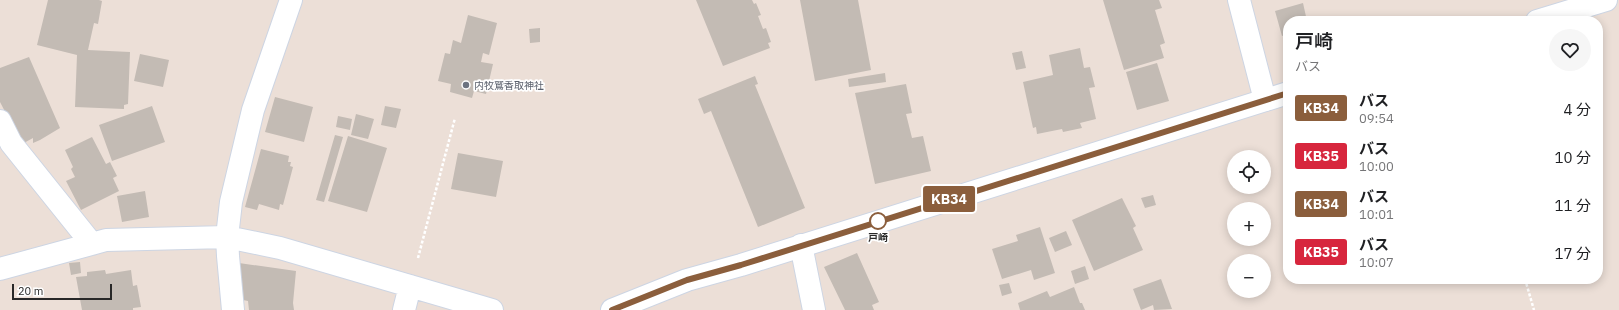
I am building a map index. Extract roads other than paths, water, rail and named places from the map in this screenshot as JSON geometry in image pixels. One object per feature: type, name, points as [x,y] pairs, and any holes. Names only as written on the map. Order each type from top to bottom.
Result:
[{"type":"street","points":[[233,310],[228,256],[230,202],[252,110],[291,0]]},
{"type":"street","points":[[1239,0],[1265,100]]},
{"type":"street","points":[[1553,16],[1606,0]]},
{"type":"street","points":[[612,310],[687,280],[801,246],[1283,95]]},
{"type":"street","points":[[0,121],[11,143],[92,244]]},
{"type":"street","points":[[0,269],[106,240],[228,237],[280,248],[492,310]]},
{"type":"street","points":[[801,246],[814,310]]},
{"type":"street","points":[[404,310],[410,286]]},
{"type":"place","name":"内牧鷲香取神社","points":[[466,85]]},
{"type":"place","name":"戸崎","points":[[878,221]]}]
